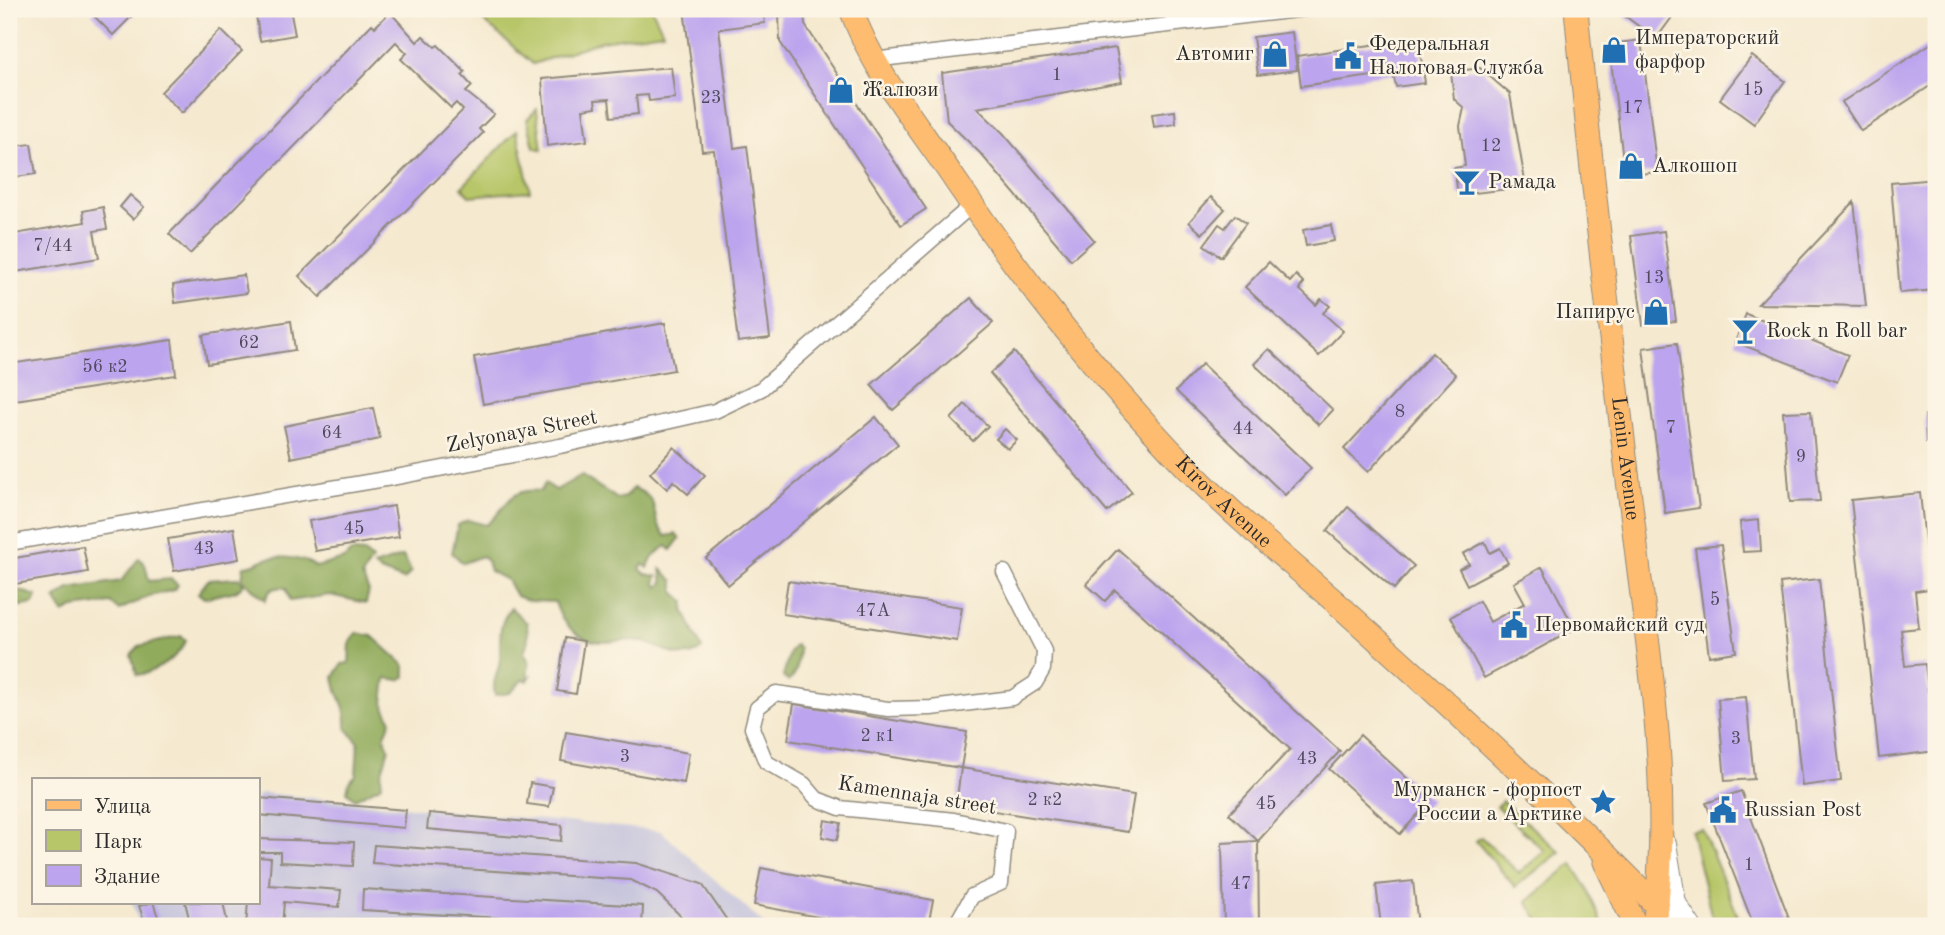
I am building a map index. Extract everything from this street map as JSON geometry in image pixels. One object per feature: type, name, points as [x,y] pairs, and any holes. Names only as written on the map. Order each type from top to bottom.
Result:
[{"type":"main road","name":"Kirov Avenue","points":[[851,9],[873,60],[1049,312],[1195,475],[1415,674],[1596,844],[1656,916]]},
{"type":"main road","name":"Lenin Avenue","points":[[1576,9],[1596,225],[1648,655],[1662,818],[1656,916]]},
{"type":"main road","points":[[1596,844],[1636,926]]},
{"type":"street","points":[[873,60],[1305,9]]},
{"type":"street","name":"Zelyonaya Street","points":[[9,543],[404,476],[573,443],[715,411],[761,389],[972,205]]},
{"type":"street","name":"Kamennaja street","points":[[955,926],[972,896],[1001,883],[1006,831],[954,820],[840,808],[817,799],[804,784],[766,762],[752,728],[757,708],[776,693],[888,709],[931,708],[1012,698],[1035,683],[1043,669],[1044,651],[1004,572]]},
{"type":"street","points":[[1662,818],[1677,903],[1692,926]]},
{"type":"street","name":"Kirov Avenue","points":[[1656,916],[1678,926]]},
{"type":"shaded area","points":[[259,795],[661,831],[766,926],[140,926],[133,904],[259,904]]},
{"type":"green space","points":[[470,9],[652,9],[663,32],[601,41],[533,64]]},
{"type":"green space","points":[[537,109],[542,150],[534,147],[527,119]]},
{"type":"green space","points":[[517,130],[530,191],[469,196],[462,187]]},
{"type":"green space","points":[[582,475],[617,499],[625,497],[633,488],[643,493],[653,503],[660,529],[666,536],[676,534],[680,538],[671,550],[667,546],[658,553],[648,568],[643,564],[640,569],[646,574],[657,576],[655,583],[659,587],[663,582],[661,569],[674,581],[674,592],[685,602],[684,610],[702,649],[694,654],[679,655],[640,641],[601,642],[585,638],[566,624],[555,602],[530,601],[516,596],[507,580],[490,571],[482,556],[463,563],[452,553],[458,525],[468,520],[486,525],[509,500],[521,492],[541,491],[545,483],[556,490]]},
{"type":"green space","points":[[351,552],[364,553],[372,560],[362,576],[369,591],[366,603],[330,595],[290,601],[286,588],[282,587],[272,589],[265,600],[242,579],[244,566],[266,559],[292,558],[306,561],[316,567],[344,559]]},
{"type":"green space","points":[[403,556],[411,572],[404,580],[374,566]]},
{"type":"green space","points":[[139,558],[145,564],[149,581],[171,579],[178,585],[174,590],[150,596],[119,610],[111,603],[74,608],[64,613],[55,599],[69,589],[121,581]]},
{"type":"green space","points":[[238,578],[244,584],[236,591],[204,598],[198,593],[208,580]]},
{"type":"green space","points":[[18,590],[37,596],[33,604],[9,608],[9,593]]},
{"type":"green space","points":[[511,608],[527,623],[528,641],[524,652],[529,662],[527,679],[532,674],[528,681],[523,679],[510,693],[495,695],[494,684],[500,663],[502,626]]},
{"type":"green space","points":[[357,633],[372,636],[405,666],[405,677],[399,680],[386,678],[383,703],[391,721],[384,737],[389,748],[381,775],[382,785],[355,799],[347,792],[349,782],[356,775],[358,742],[346,728],[345,712],[334,677],[342,664],[349,663],[350,643]]},
{"type":"green space","points":[[181,636],[186,641],[171,659],[151,671],[137,675],[131,655],[139,646]]},
{"type":"green space","points":[[795,645],[799,649],[797,667],[788,681],[783,677],[790,651]]},
{"type":"green space","points":[[1502,801],[1560,852],[1515,887],[1476,841],[1481,837],[1519,873],[1545,851],[1497,807]]},
{"type":"green space","points":[[1702,829],[1742,926],[1714,926],[1691,831]]},
{"type":"green space","points":[[1572,864],[1586,886],[1603,926],[1543,926],[1527,902]]},
{"type":"building","points":[[97,9],[139,9],[113,35],[92,14]]},
{"type":"building","points":[[255,9],[290,9],[295,35],[260,41]]},
{"type":"building","points":[[684,9],[804,9],[805,25],[926,209],[901,225],[780,42],[779,14],[764,17],[765,23],[719,29],[734,148],[747,146],[770,338],[738,342],[714,150],[702,151]]},
{"type":"building","points":[[1624,9],[1678,9],[1656,39],[1621,13]]},
{"type":"building","points":[[390,12],[417,42],[423,36],[435,47],[438,45],[465,72],[462,75],[472,86],[466,92],[494,114],[479,129],[483,133],[320,297],[299,276],[463,110],[456,103],[451,108],[401,59],[407,53],[396,42],[190,254],[169,234],[372,24],[375,27]]},
{"type":"building","points":[[221,30],[242,51],[182,113],[161,92]]},
{"type":"building","name":"Автомиг","points":[[1292,32],[1297,70],[1258,75],[1253,37]]},
{"type":"building","points":[[1418,38],[1425,83],[1396,87],[1393,73],[1301,86],[1297,56]]},
{"type":"building","points":[[1641,40],[1657,172],[1625,176],[1609,44]]},
{"type":"building","points":[[1936,40],[1936,82],[1861,131],[1842,102]]},
{"type":"building","points":[[1116,48],[1122,82],[977,108],[1003,133],[1094,240],[1071,260],[980,153],[947,121],[942,73]]},
{"type":"building","points":[[1752,56],[1785,81],[1754,124],[1720,99]]},
{"type":"building","points":[[671,67],[675,98],[649,101],[648,95],[636,96],[638,114],[611,117],[609,99],[595,100],[596,107],[583,109],[587,141],[547,146],[542,79]]},
{"type":"building","points":[[1480,68],[1510,94],[1526,187],[1458,195],[1454,168],[1465,166],[1460,126],[1464,108],[1454,99],[1451,72]]},
{"type":"building","points":[[1175,111],[1176,124],[1154,127],[1152,114]]},
{"type":"building","points":[[31,144],[36,174],[9,178],[9,147]]},
{"type":"building","points":[[1936,179],[1936,290],[1900,293],[1891,183]]},
{"type":"building","points":[[130,195],[144,207],[133,219],[120,207]]},
{"type":"building","points":[[1211,197],[1225,209],[1202,234],[1189,222]]},
{"type":"building","points":[[1854,202],[1866,306],[1758,304]]},
{"type":"building","points":[[103,207],[107,229],[94,231],[99,258],[9,273],[9,235],[85,222],[83,211]]},
{"type":"building","points":[[1235,215],[1246,223],[1221,257],[1204,245],[1219,224],[1225,228]]},
{"type":"building","points":[[1331,225],[1334,241],[1306,246],[1303,230]]},
{"type":"building","points":[[1664,231],[1676,321],[1643,325],[1631,236]]},
{"type":"building","points":[[1269,262],[1290,282],[1296,275],[1304,283],[1299,289],[1316,305],[1321,299],[1330,306],[1323,313],[1343,331],[1319,356],[1245,287]]},
{"type":"building","points":[[244,275],[247,293],[175,303],[173,285]]},
{"type":"building","points":[[971,298],[993,323],[893,410],[871,385]]},
{"type":"building","points":[[1746,314],[1848,355],[1837,382],[1735,342]]},
{"type":"building","points":[[291,321],[295,350],[207,364],[203,335]]},
{"type":"building","points":[[665,323],[674,370],[483,404],[474,357]]},
{"type":"building","points":[[172,340],[176,375],[9,401],[9,364]]},
{"type":"building","points":[[1677,343],[1699,508],[1665,513],[1643,348]]},
{"type":"building","points":[[1269,349],[1333,410],[1319,425],[1254,364]]},
{"type":"building","points":[[1014,352],[1132,492],[1107,512],[990,373]]},
{"type":"building","points":[[1432,353],[1456,375],[1368,472],[1344,449]]},
{"type":"building","points":[[1202,364],[1311,468],[1285,495],[1176,391]]},
{"type":"building","points":[[965,404],[988,426],[973,441],[951,419]]},
{"type":"building","points":[[373,408],[380,439],[291,458],[284,426]]},
{"type":"building","points":[[1811,411],[1820,501],[1790,502],[1783,412]]},
{"type":"building","points":[[1925,415],[1936,415],[1936,441],[1926,442]]},
{"type":"building","points":[[876,417],[898,444],[728,585],[706,558]]},
{"type":"building","points":[[1005,429],[1017,440],[1008,449],[996,439]]},
{"type":"building","points":[[674,447],[705,475],[688,494],[673,481],[667,489],[650,473]]},
{"type":"building","points":[[1920,493],[1930,589],[1915,591],[1919,628],[1901,630],[1905,666],[1925,664],[1928,692],[1936,691],[1936,751],[1879,758],[1851,500]]},
{"type":"building","points":[[394,506],[399,537],[315,551],[309,521]]},
{"type":"building","points":[[1348,507],[1414,566],[1394,589],[1327,531]]},
{"type":"building","points":[[1759,520],[1761,551],[1743,552],[1740,522]]},
{"type":"building","points":[[234,528],[239,559],[174,571],[168,539]]},
{"type":"building","points":[[1485,542],[1490,553],[1500,548],[1508,563],[1467,585],[1459,569],[1469,564],[1463,554]]},
{"type":"building","points":[[1721,545],[1736,652],[1709,656],[1695,548]]},
{"type":"building","points":[[83,546],[88,572],[9,585],[9,559]]},
{"type":"building","points":[[1118,549],[1340,751],[1258,841],[1229,814],[1290,749],[1115,590],[1105,601],[1086,584]]},
{"type":"building","name":"Первомайский суд","points":[[1542,567],[1575,629],[1484,678],[1451,617],[1479,601],[1490,622],[1525,603],[1514,583]]},
{"type":"building","points":[[1819,579],[1841,781],[1802,786],[1780,583]]},
{"type":"building","points":[[788,581],[962,607],[957,641],[783,614]]},
{"type":"building","points":[[565,638],[584,641],[576,694],[557,691]]},
{"type":"building","points":[[1746,697],[1754,779],[1725,781],[1718,699]]},
{"type":"building","points":[[794,704],[967,732],[961,768],[788,740]]},
{"type":"building","points":[[566,732],[689,753],[684,783],[561,761]]},
{"type":"building","points":[[1360,735],[1431,800],[1400,834],[1329,769]]},
{"type":"building","points":[[961,768],[1134,795],[1128,832],[956,805]]},
{"type":"building","points":[[530,783],[553,787],[549,807],[527,804]]},
{"type":"building","points":[[1741,791],[1792,926],[1754,926],[1706,803]]},
{"type":"building","points":[[259,798],[406,810],[404,828],[259,815]]},
{"type":"building","points":[[429,813],[562,825],[561,841],[427,829]]},
{"type":"building","points":[[825,820],[841,823],[837,840],[822,837]]},
{"type":"building","points":[[259,839],[354,842],[353,866],[280,862],[280,852],[259,852]]},
{"type":"building","points":[[1258,841],[1259,926],[1224,926],[1222,843]]},
{"type":"building","points":[[374,845],[636,863],[702,884],[731,926],[691,926],[657,893],[631,880],[372,863]]},
{"type":"building","points":[[259,857],[271,858],[269,885],[341,890],[339,907],[284,902],[282,926],[246,926],[248,904],[259,904]]},
{"type":"building","points":[[761,868],[933,900],[928,926],[866,926],[754,905]]},
{"type":"building","points":[[1413,881],[1418,926],[1381,926],[1376,885]]},
{"type":"building","points":[[363,889],[643,906],[642,926],[362,910]]},
{"type":"building","points":[[154,904],[161,926],[146,926],[139,906]]},
{"type":"building","points":[[186,904],[223,904],[228,926],[191,926]]},
{"type":"place","name":"Императорский фарфор","points":[[1614,50]]},
{"type":"place","name":"Автомиг","points":[[1275,54]]},
{"type":"place","name":"Федеральная Налоговая Служба","points":[[1348,56]]},
{"type":"place","name":"Жалюзи","points":[[841,90]]},
{"type":"place","name":"Алкошоп","points":[[1631,166]]},
{"type":"place","name":"Рамада","points":[[1467,182]]},
{"type":"place","name":"Папирус","points":[[1656,312]]},
{"type":"place","name":"Rock n Roll bar","points":[[1745,331]]},
{"type":"place","name":"Первомайский суд","points":[[1514,625]]},
{"type":"place","name":"Мурманск - форпост России а Арктике","points":[[1603,802]]},
{"type":"place","name":"Russian Post","points":[[1723,810]]}]
